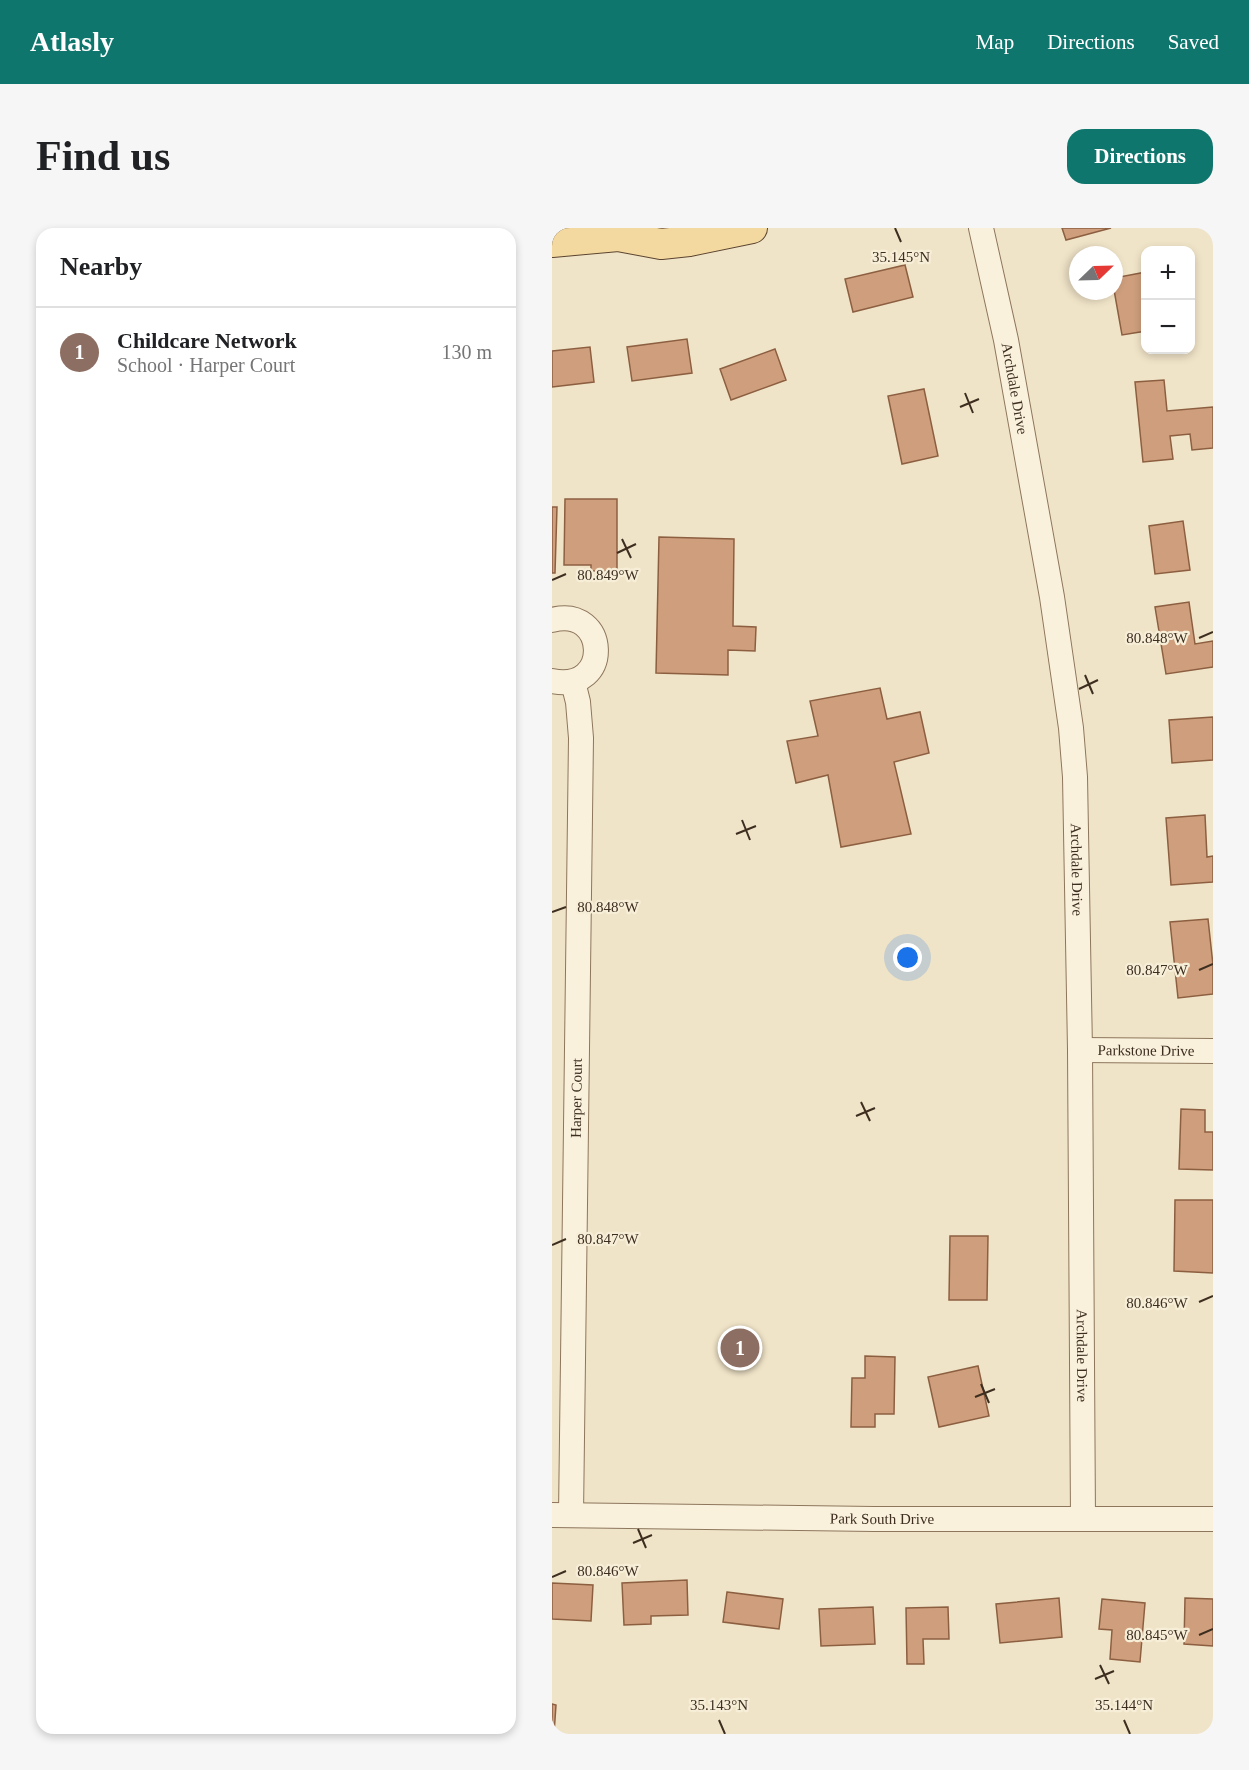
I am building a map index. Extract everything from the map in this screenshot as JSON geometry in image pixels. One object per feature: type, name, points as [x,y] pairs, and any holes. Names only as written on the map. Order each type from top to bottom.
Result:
[{"type":"main road","points":[[552,242],[631,232],[662,244],[752,228]]},
{"type":"street","name":"Archdale Drive","points":[[981,228],[1014,385],[1052,597],[1071,728],[1075,777],[1080,1050],[1083,1518]]},
{"type":"street","name":"Harper Court","points":[[552,620],[571,618],[581,622],[589,629],[597,649],[591,669],[583,677],[563,681],[578,702],[580,738],[561,1515]]},
{"type":"street","name":"Parkstone Drive","points":[[1080,1050],[1213,1051]]},
{"type":"street","name":"Park South Drive","points":[[561,1515],[874,1519],[1213,1518]]},
{"type":"building","points":[[1062,228],[1111,228],[1066,240]]},
{"type":"building","points":[[905,265],[913,297],[853,312],[845,279]]},
{"type":"building","points":[[1141,273],[1141,332],[1122,335],[1116,300],[1123,300],[1123,276]]},
{"type":"building","points":[[687,339],[692,373],[632,381],[627,347]]},
{"type":"building","points":[[590,347],[594,382],[552,387],[552,351]]},
{"type":"building","points":[[775,349],[786,380],[731,400],[720,369]]},
{"type":"building","points":[[1164,380],[1167,411],[1213,407],[1213,448],[1192,450],[1190,434],[1170,436],[1173,459],[1143,462],[1135,382]]},
{"type":"building","points":[[924,389],[938,456],[902,464],[888,396]]},
{"type":"building","points":[[565,499],[617,499],[617,571],[591,571],[591,565],[564,565]]},
{"type":"building","points":[[552,507],[557,507],[555,573],[552,573]]},
{"type":"building","points":[[1183,521],[1190,570],[1155,574],[1149,526]]},
{"type":"building","points":[[659,537],[734,539],[733,626],[756,627],[755,651],[728,650],[728,675],[656,673]]},
{"type":"building","points":[[1189,602],[1195,644],[1213,641],[1213,667],[1166,674],[1155,607]]},
{"type":"building","points":[[880,688],[887,719],[920,712],[929,753],[894,762],[911,834],[841,847],[828,775],[796,783],[787,741],[818,736],[810,701]]},
{"type":"building","points":[[1213,717],[1213,760],[1172,763],[1169,720]]},
{"type":"building","points":[[1205,815],[1207,857],[1213,856],[1213,882],[1171,885],[1166,818]]},
{"type":"building","points":[[1208,919],[1213,965],[1213,994],[1178,998],[1170,922]]},
{"type":"building","points":[[1181,1109],[1205,1110],[1205,1132],[1213,1132],[1213,1170],[1179,1169]]},
{"type":"building","points":[[1175,1200],[1213,1200],[1213,1273],[1174,1271]]},
{"type":"building","points":[[950,1236],[988,1236],[987,1300],[949,1300]]},
{"type":"building","points":[[865,1356],[895,1357],[894,1414],[875,1414],[875,1427],[851,1427],[852,1378],[865,1378]]},
{"type":"building","points":[[978,1366],[989,1416],[939,1427],[928,1377]]},
{"type":"building","points":[[687,1580],[688,1615],[651,1616],[651,1624],[624,1625],[622,1583]]},
{"type":"building","points":[[552,1583],[593,1585],[591,1621],[552,1619]]},
{"type":"building","points":[[727,1592],[783,1599],[779,1629],[723,1622]]},
{"type":"building","points":[[1059,1598],[1062,1637],[1000,1643],[996,1604]]},
{"type":"building","points":[[1185,1598],[1213,1599],[1213,1646],[1184,1644]]},
{"type":"building","points":[[1102,1599],[1145,1603],[1140,1662],[1110,1659],[1112,1630],[1099,1629]]},
{"type":"building","points":[[873,1607],[875,1644],[821,1646],[819,1609]]},
{"type":"building","points":[[948,1607],[949,1639],[923,1639],[924,1664],[907,1664],[906,1608]]},
{"type":"building","points":[[552,1704],[556,1705],[554,1734],[552,1734]]},
{"type":"place","name":"Childcare Network","points":[[740,1348]]}]
